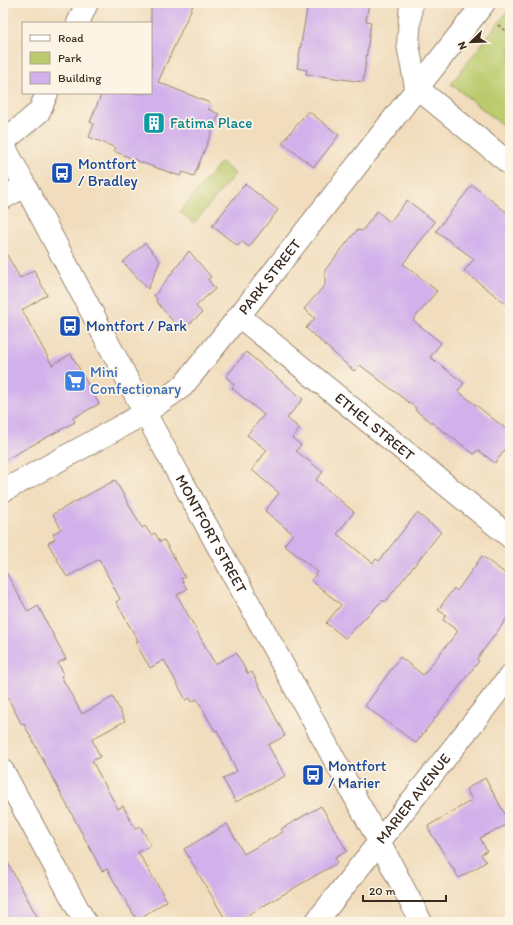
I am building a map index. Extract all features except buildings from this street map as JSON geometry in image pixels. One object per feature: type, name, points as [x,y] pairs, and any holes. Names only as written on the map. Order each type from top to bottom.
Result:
[{"type":"street","points":[[78,22],[87,3]]},
{"type":"street","points":[[411,3],[408,45],[416,87],[510,164]]},
{"type":"street","name":"PARK STREET","points":[[3,491],[146,413],[182,386],[240,316],[416,87],[484,3]]},
{"type":"street","points":[[3,143],[39,112],[47,94]]},
{"type":"street","name":"MONTFORT STREET","points":[[3,143],[146,413],[379,841],[421,922]]},
{"type":"street","points":[[3,198],[25,186]]},
{"type":"street","name":"ETHEL STREET","points":[[240,316],[510,537]]},
{"type":"street","name":"MARIER AVENUE","points":[[316,922],[510,676]]},
{"type":"street","points":[[3,771],[84,922]]},
{"type":"green space","points":[[510,8],[510,131],[451,84]]},
{"type":"green space","points":[[221,162],[235,174],[194,223],[180,212]]},
{"type":"place","name":"Fatima Place","points":[[154,123]]},
{"type":"place","name":"Montfort / Bradley","points":[[62,173]]},
{"type":"place","name":"Montfort / Park","points":[[70,326]]},
{"type":"place","name":"Mini Confectionary","points":[[75,381]]},
{"type":"place","name":"Montfort / Marier","points":[[313,775]]}]
